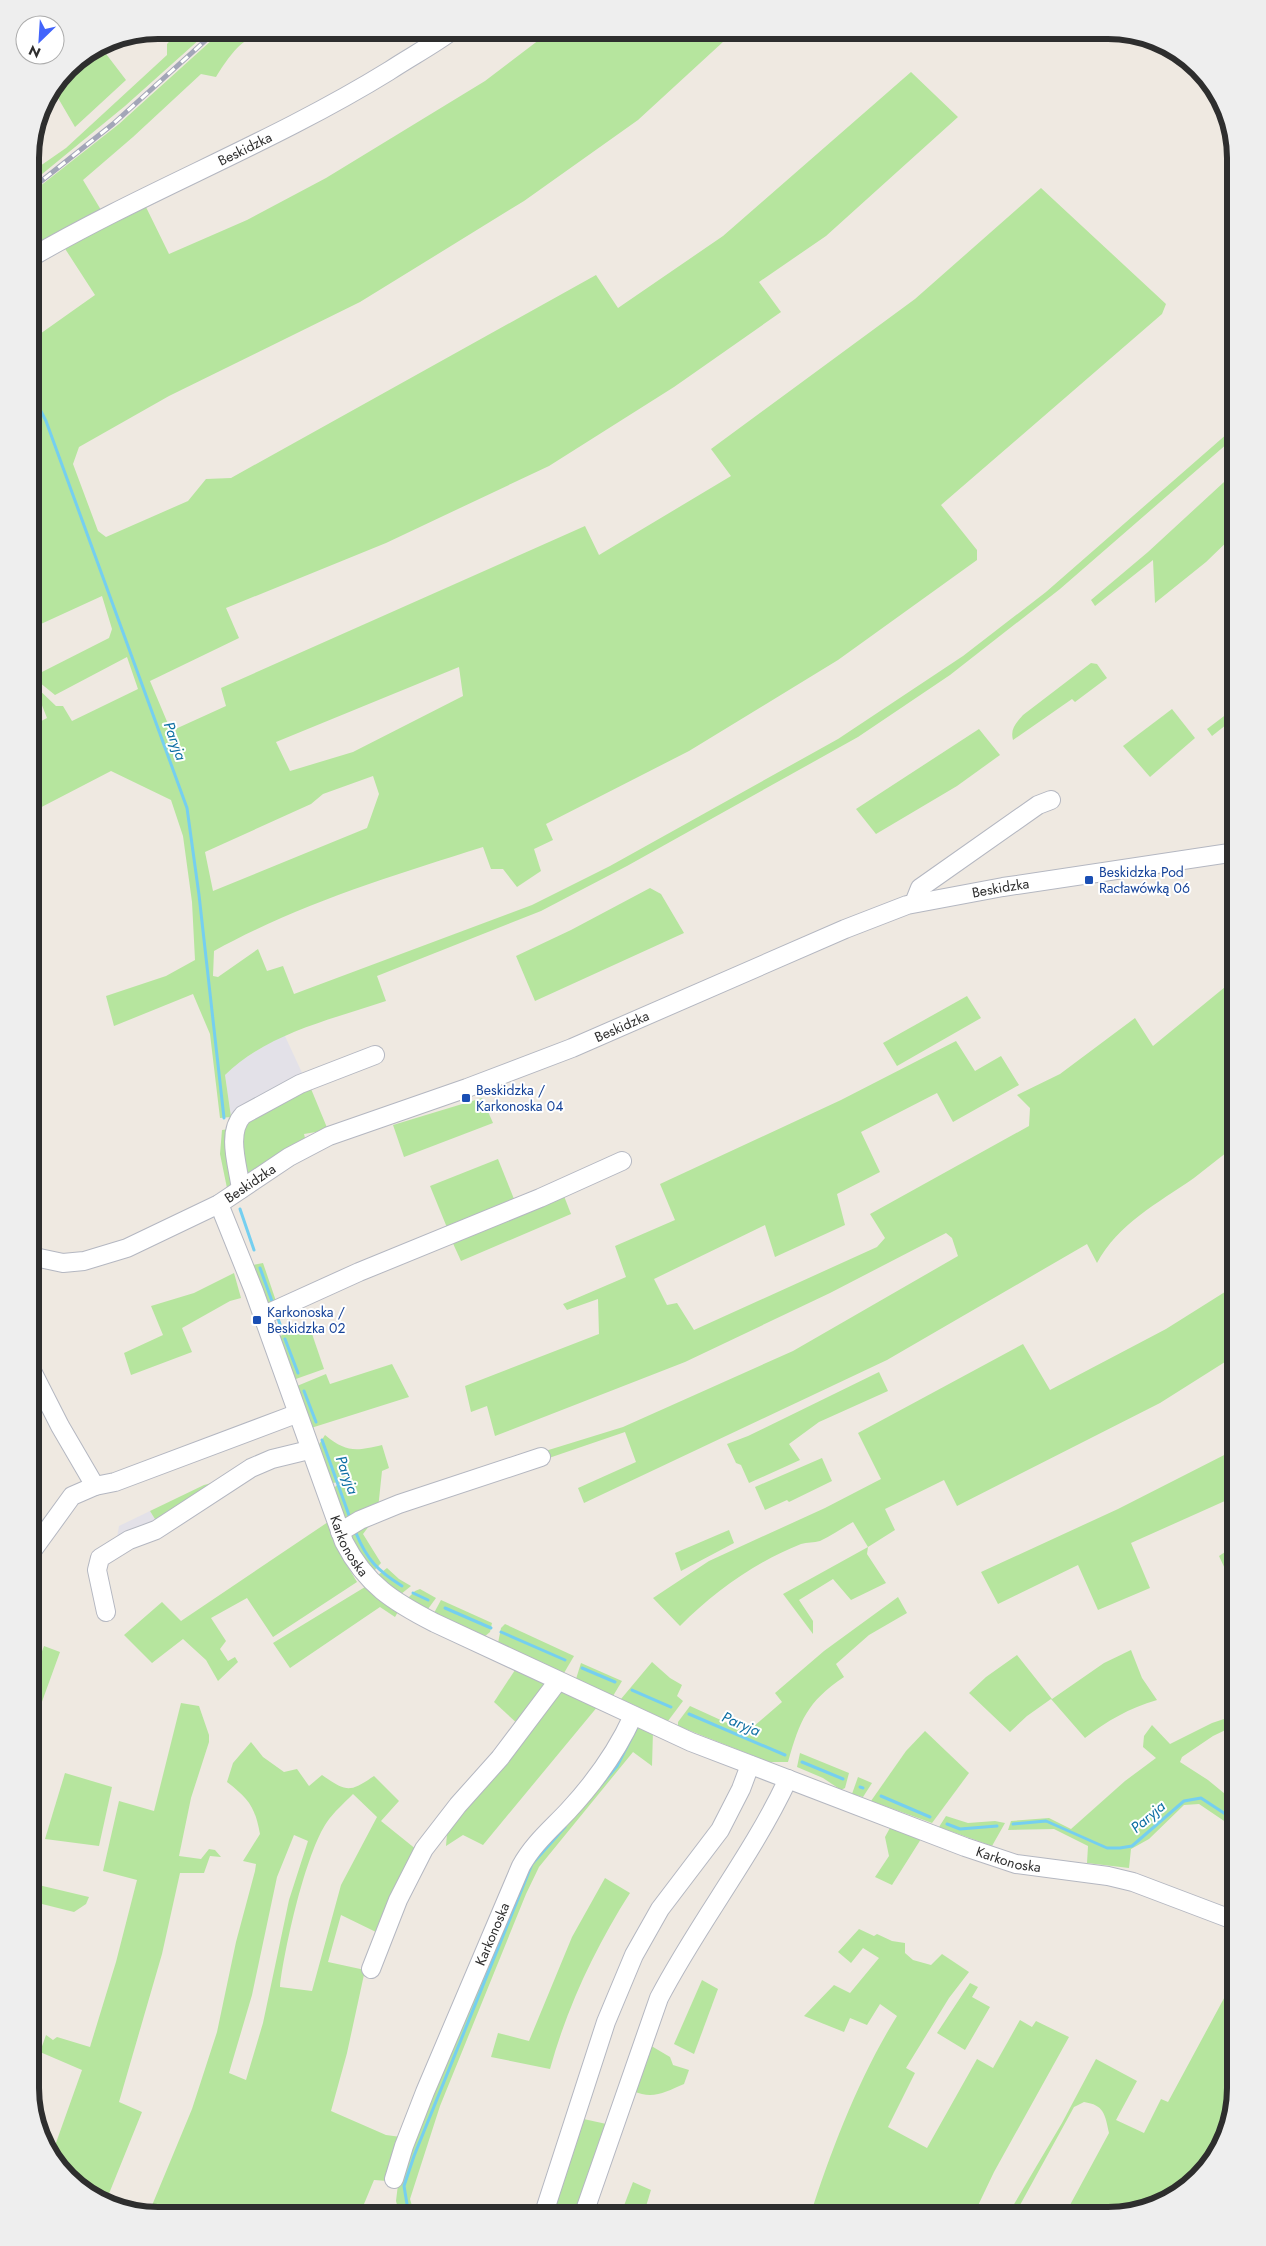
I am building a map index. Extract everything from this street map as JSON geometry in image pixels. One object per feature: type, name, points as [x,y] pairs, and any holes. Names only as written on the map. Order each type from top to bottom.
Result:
[{"type":"street","name":"Beskidzka","points":[[39,253],[68,236],[238,154],[342,100],[439,39]]},
{"type":"street","points":[[914,903],[920,888],[1038,805],[1051,800]]},
{"type":"street","name":"Beskidzka","points":[[39,1258],[63,1263],[101,1258],[176,1226],[219,1204],[289,1157],[329,1136],[556,1054],[845,928],[914,903],[1003,887],[1227,853]]},
{"type":"street","points":[[242,1189],[234,1135],[236,1123],[243,1115],[300,1084],[375,1055]]},
{"type":"street","points":[[262,1316],[359,1272],[540,1198],[622,1161]]},
{"type":"street","name":"Karkonoska","points":[[219,1204],[262,1316],[340,1532],[352,1558],[363,1574],[395,1601],[435,1623],[692,1742],[991,1857],[1029,1867],[1108,1876],[1133,1882],[1227,1918]]},
{"type":"street","points":[[39,1385],[60,1426],[96,1486]]},
{"type":"street","points":[[39,1542],[72,1496],[96,1486],[115,1482],[296,1414]]},
{"type":"street","points":[[106,1612],[97,1570],[100,1558],[104,1554],[129,1540],[156,1530],[236,1477],[262,1463],[309,1450]]},
{"type":"street","points":[[340,1532],[360,1520],[399,1504],[541,1457]]},
{"type":"street","points":[[371,1969],[398,1900],[424,1849],[458,1805],[500,1758],[558,1681]]},
{"type":"street","name":"Karkonoska","points":[[394,2179],[404,2146],[425,2092],[520,1866],[535,1843],[568,1811],[598,1775],[620,1744],[633,1716]]},
{"type":"street","points":[[546,2207],[606,2022],[630,1963],[660,1909],[720,1830],[750,1765]]},
{"type":"street","points":[[586,2207],[660,1998],[674,1971],[751,1846],[788,1779]]},
{"type":"shaded area","points":[[284,1034],[304,1077],[231,1117],[225,1075],[238,1062]]},
{"type":"shaded area","points":[[150,1511],[158,1524],[116,1543],[119,1526]]},
{"type":"green space","points":[[172,39],[200,39],[125,106],[39,177],[39,167],[66,148],[167,55],[167,44]]},
{"type":"green space","points":[[213,39],[252,39],[239,46],[216,77],[201,74],[83,180],[104,215],[39,250],[39,187],[119,124]]},
{"type":"green space","points":[[540,39],[726,39],[638,120],[524,201],[360,302],[169,396],[79,447],[73,464],[98,531],[106,537],[188,501],[206,479],[231,478],[596,275],[618,308],[723,236],[911,72],[958,117],[826,236],[759,282],[781,312],[674,387],[549,466],[386,543],[226,608],[239,638],[150,681],[171,731],[226,706],[221,688],[585,526],[599,555],[731,476],[711,449],[915,299],[1041,188],[1166,304],[1162,314],[941,505],[977,550],[977,560],[838,660],[689,751],[546,824],[553,840],[534,849],[541,871],[517,887],[503,869],[491,869],[483,847],[414,869],[312,905],[246,934],[214,951],[213,976],[218,977],[258,949],[267,971],[283,966],[294,994],[532,905],[610,866],[838,739],[963,656],[1046,592],[1227,434],[1227,444],[1060,589],[950,675],[858,737],[627,866],[541,911],[377,976],[386,1001],[301,1029],[280,1038],[260,1048],[225,1075],[231,1117],[220,1118],[210,1034],[193,994],[114,1026],[106,996],[166,976],[195,960],[192,902],[183,836],[171,800],[111,771],[39,808],[39,722],[47,718],[39,698],[39,690],[56,706],[63,706],[72,721],[138,689],[127,657],[55,695],[39,682],[39,673],[109,638],[112,629],[102,596],[39,625],[39,335],[95,295],[62,244],[144,203],[169,254],[247,220],[326,178],[485,81]],"holes":[[[459,667],[463,696],[353,752],[290,771],[276,742]],[[373,776],[379,794],[367,828],[213,891],[205,852],[311,804],[323,794]]]},
{"type":"green space","points":[[104,52],[126,80],[75,127],[58,98],[54,100],[63,85],[79,68]]},
{"type":"green space","points":[[1227,479],[1227,542],[1206,562],[1155,603],[1153,560],[1095,606],[1091,600],[1148,552]]},
{"type":"green space","points":[[1091,663],[1097,664],[1107,678],[1075,702],[1072,699],[1013,740],[1013,729],[1023,715]]},
{"type":"green space","points":[[1172,709],[1195,738],[1150,777],[1123,746]]},
{"type":"green space","points":[[1227,714],[1227,724],[1212,736],[1207,729]]},
{"type":"green space","points":[[979,729],[1000,755],[957,786],[876,834],[856,809]]},
{"type":"green space","points":[[650,888],[661,894],[684,933],[535,1001],[516,956],[571,930]]},
{"type":"green space","points":[[1227,985],[1227,1152],[1127,1226],[1106,1249],[1097,1263],[1087,1244],[887,1360],[584,1503],[578,1488],[636,1462],[625,1432],[546,1459],[542,1452],[623,1427],[793,1351],[958,1256],[952,1238],[946,1233],[830,1293],[685,1362],[495,1436],[487,1406],[471,1412],[465,1386],[599,1334],[598,1299],[567,1310],[563,1304],[626,1277],[615,1246],[675,1220],[660,1184],[841,1100],[956,1041],[975,1071],[1001,1056],[1019,1085],[953,1122],[937,1093],[861,1132],[880,1172],[837,1194],[845,1225],[775,1257],[765,1225],[654,1279],[667,1305],[677,1303],[694,1330],[877,1247],[885,1238],[870,1214],[1029,1126],[1030,1108],[1017,1095],[1060,1074],[1135,1018],[1153,1046]]},
{"type":"green space","points":[[967,996],[981,1018],[897,1066],[883,1043]]},
{"type":"green space","points":[[309,1084],[328,1130],[304,1134],[305,1138],[249,1177],[241,1158],[240,1128],[242,1122]]},
{"type":"green space","points":[[482,1098],[493,1123],[404,1157],[393,1125]]},
{"type":"green space","points":[[229,1129],[235,1183],[227,1188],[220,1154],[222,1130]]},
{"type":"green space","points":[[498,1159],[516,1204],[448,1230],[430,1186]]},
{"type":"green space","points":[[562,1191],[571,1214],[461,1261],[451,1239]]},
{"type":"green space","points":[[263,1263],[277,1304],[268,1306],[253,1265]]},
{"type":"green space","points":[[234,1273],[241,1298],[230,1301],[182,1328],[192,1352],[131,1375],[124,1353],[163,1335],[151,1306],[194,1293]]},
{"type":"green space","points":[[1227,1291],[1227,1361],[1160,1403],[957,1506],[944,1480],[885,1509],[895,1530],[868,1547],[853,1522],[820,1541],[801,1544],[784,1551],[736,1579],[707,1601],[680,1626],[653,1598],[709,1561],[825,1508],[881,1479],[858,1433],[1023,1344],[1050,1390],[1166,1329]]},
{"type":"green space","points":[[310,1328],[324,1369],[293,1380],[278,1337],[291,1331]]},
{"type":"green space","points":[[392,1364],[409,1397],[311,1428],[297,1386],[326,1374],[330,1384]]},
{"type":"green space","points":[[879,1372],[888,1391],[819,1422],[789,1444],[800,1460],[749,1483],[741,1465],[736,1463],[727,1444],[748,1436]]},
{"type":"green space","points":[[325,1435],[346,1448],[358,1449],[382,1445],[389,1468],[382,1471],[378,1509],[346,1523],[333,1489],[340,1482],[332,1483],[318,1446]]},
{"type":"green space","points":[[1227,1454],[1227,1500],[1131,1543],[1150,1588],[1098,1610],[1078,1565],[998,1604],[981,1572],[1118,1509]]},
{"type":"green space","points":[[822,1458],[832,1481],[789,1502],[787,1500],[765,1510],[755,1487]]},
{"type":"green space","points":[[220,1481],[158,1524],[150,1511],[204,1485]]},
{"type":"green space","points":[[328,1522],[337,1542],[337,1548],[357,1582],[273,1637],[247,1598],[211,1618],[226,1641],[220,1649],[228,1661],[235,1657],[238,1662],[218,1681],[206,1660],[183,1639],[152,1663],[124,1635],[162,1602],[181,1621]]},
{"type":"green space","points":[[369,1526],[363,1534],[381,1563],[374,1571],[355,1545],[349,1531]]},
{"type":"green space","points":[[729,1530],[734,1543],[681,1571],[675,1553]]},
{"type":"green space","points":[[868,1547],[867,1554],[886,1583],[851,1600],[833,1579],[799,1600],[813,1621],[813,1634],[783,1594]]},
{"type":"green space","points":[[1227,1551],[1227,1573],[1219,1556]]},
{"type":"green space","points":[[387,1568],[399,1579],[411,1586],[401,1594],[378,1575]]},
{"type":"green space","points":[[365,1587],[399,1610],[395,1617],[380,1607],[290,1668],[273,1643]]},
{"type":"green space","points":[[420,1589],[436,1598],[428,1609],[408,1598]]},
{"type":"green space","points":[[898,1597],[907,1613],[869,1635],[836,1664],[844,1677],[821,1695],[807,1713],[801,1723],[788,1762],[769,1762],[678,1726],[678,1722],[690,1706],[747,1732],[782,1702],[775,1693],[824,1651]]},
{"type":"green space","points":[[441,1600],[492,1623],[490,1632],[484,1637],[434,1613]]},
{"type":"green space","points":[[505,1624],[574,1656],[564,1673],[498,1643],[501,1628]]},
{"type":"green space","points":[[44,1646],[60,1652],[39,1710],[39,1653],[41,1654]]},
{"type":"green space","points":[[1131,1650],[1142,1678],[1157,1700],[1119,1716],[1085,1738],[1051,1699],[1027,1716],[1010,1732],[969,1693],[986,1677],[1017,1655],[1052,1699],[1104,1663]]},
{"type":"green space","points":[[652,1662],[670,1678],[682,1685],[677,1696],[683,1701],[668,1721],[621,1699]]},
{"type":"green space","points":[[581,1663],[622,1681],[613,1696],[576,1679]]},
{"type":"green space","points":[[515,1670],[546,1682],[520,1726],[494,1702]]},
{"type":"green space","points":[[558,1688],[598,1706],[483,1845],[463,1835],[446,1846],[448,1822]]},
{"type":"green space","points":[[181,1703],[199,1706],[209,1735],[209,1742],[191,1798],[179,1856],[201,1859],[209,1849],[215,1850],[221,1857],[210,1856],[204,1873],[180,1873],[162,1954],[119,2102],[142,2112],[108,2196],[79,2178],[68,2167],[55,2147],[82,2070],[40,2052],[46,2035],[53,2040],[57,2037],[90,2047],[116,1962],[137,1880],[103,1871],[119,1801],[154,1811]]},
{"type":"green space","points":[[1227,1718],[1227,1729],[1213,1736],[1182,1757],[1180,1762],[1208,1780],[1227,1796],[1227,1823],[1199,1804],[1184,1805],[1149,1839],[1131,1849],[1129,1868],[1087,1863],[1088,1846],[1054,1829],[1008,1830],[1011,1821],[1049,1818],[1071,1829],[1125,1781],[1156,1758],[1143,1747],[1144,1736],[1152,1725],[1170,1744],[1212,1723]]},
{"type":"green space","points":[[635,1723],[653,1731],[652,1766],[633,1752],[539,1867],[526,1894],[440,2106],[410,2199],[412,2207],[398,2207],[396,2201],[399,2176],[527,1861]]},
{"type":"green space","points":[[925,1731],[969,1773],[932,1823],[871,1801],[906,1751]]},
{"type":"green space","points":[[251,1742],[263,1757],[284,1772],[297,1769],[309,1786],[322,1775],[337,1785],[348,1788],[353,1788],[374,1776],[399,1801],[381,1821],[417,1850],[378,1933],[341,1915],[328,1962],[365,1970],[347,2053],[331,2111],[386,2135],[401,2137],[388,2181],[374,2180],[363,2207],[151,2207],[192,2109],[217,2032],[236,1942],[255,1871],[256,1864],[243,1861],[260,1834],[256,1817],[246,1799],[227,1782],[233,1763]],"holes":[[[353,1794],[377,1817],[341,1885],[312,1991],[280,1987],[286,1949],[297,1902],[311,1855],[319,1836],[327,1822]],[[294,1835],[308,1841],[289,1900],[263,2023],[246,2080],[229,2073],[252,1995],[277,1877]]]},
{"type":"green space","points":[[800,1753],[849,1773],[845,1788],[841,1790],[823,1778],[797,1767]]},
{"type":"green space","points":[[65,1773],[112,1787],[99,1846],[45,1839]]},
{"type":"green space","points":[[858,1777],[872,1783],[863,1797],[852,1794]]},
{"type":"green space","points":[[946,1816],[968,1823],[995,1821],[1005,1823],[992,1846],[939,1827]]},
{"type":"green space","points":[[891,1826],[921,1839],[892,1885],[875,1877],[889,1856],[885,1837]]},
{"type":"green space","points":[[605,1878],[630,1893],[594,1956],[574,2000],[550,2069],[491,2057],[498,2033],[529,2041],[572,1937]]},
{"type":"green space","points":[[39,1885],[89,1897],[86,1904],[74,1912],[39,1903]]},
{"type":"green space","points":[[859,1929],[874,1936],[877,1934],[892,1941],[905,1943],[905,1953],[913,1960],[931,1965],[942,1954],[969,1972],[949,1998],[906,2068],[915,2073],[888,2127],[927,2148],[977,2059],[993,2068],[1020,2020],[1032,2027],[1036,2021],[1069,2037],[994,2172],[977,2207],[813,2207],[827,2165],[848,2113],[871,2063],[897,2016],[880,2004],[867,2025],[850,2018],[844,2032],[804,2016],[834,1985],[850,1993],[879,1958],[863,1948],[851,1963],[838,1952]]},
{"type":"green space","points":[[702,1980],[718,1989],[694,2054],[674,2044]]},
{"type":"green space","points":[[970,1983],[978,1987],[972,1997],[990,2007],[965,2050],[937,2033]]},
{"type":"green space","points":[[1227,1993],[1227,2088],[1225,2112],[1215,2141],[1198,2167],[1187,2178],[1161,2195],[1139,2203],[1108,2207],[1069,2207],[1109,2133],[1105,2116],[1100,2108],[1091,2103],[1084,2102],[1074,2107],[1019,2207],[1012,2207],[1062,2123],[1096,2059],[1137,2081],[1116,2120],[1144,2133],[1161,2099],[1168,2102]]},
{"type":"green space","points":[[648,2044],[670,2057],[673,2065],[689,2070],[684,2084],[653,2095],[640,2094],[633,2091]]},
{"type":"green space","points":[[579,2118],[611,2125],[581,2207],[551,2207]]},
{"type":"green space","points":[[633,2182],[651,2190],[646,2207],[623,2207]]},
{"type":"waterway","name":"Paryja","points":[[39,407],[46,421],[187,808],[199,895],[224,1118]]},
{"type":"waterway","name":"Paryja","points":[[240,1209],[254,1250]]},
{"type":"waterway","name":"Paryja","points":[[260,1268],[272,1301]]},
{"type":"waterway","name":"Paryja","points":[[277,1316],[280,1324]]},
{"type":"waterway","name":"Paryja","points":[[285,1339],[298,1373]]},
{"type":"waterway","name":"Paryja","points":[[304,1391],[316,1422]]},
{"type":"waterway","name":"Paryja","points":[[322,1440],[350,1518]]},
{"type":"waterway","name":"Paryja","points":[[356,1533],[364,1551],[374,1564],[402,1586]]},
{"type":"waterway","name":"Paryja","points":[[413,1593],[428,1600]]},
{"type":"waterway","name":"Paryja","points":[[445,1608],[491,1628]]},
{"type":"waterway","name":"Paryja","points":[[501,1632],[565,1660]]},
{"type":"waterway","name":"Paryja","points":[[582,1668],[615,1682]]},
{"type":"waterway","name":"Paryja","points":[[632,1690],[671,1707]]},
{"type":"waterway","name":"Paryja","points":[[689,1714],[785,1755]]},
{"type":"waterway","points":[[600,1786],[617,1766],[637,1727]]},
{"type":"waterway","name":"Paryja","points":[[802,1762],[843,1779]]},
{"type":"waterway","name":"Paryja","points":[[881,1796],[930,1817]]},
{"type":"waterway","name":"Paryja","points":[[1013,1824],[1046,1821],[1107,1848],[1120,1848],[1132,1846],[1184,1801],[1201,1798],[1227,1815]]},
{"type":"waterway","name":"Paryja","points":[[947,1824],[960,1829],[997,1826]]},
{"type":"waterway","points":[[408,2207],[404,2186],[414,2156],[532,1864],[565,1827]]},
{"type":"railway","points":[[39,183],[113,124],[207,39]]},
{"type":"place","name":"Beskidzka Pod Racławówką 06","points":[[1089,880]]},
{"type":"place","name":"Beskidzka / Karkonoska 04","points":[[466,1098]]},
{"type":"place","name":"Karkonoska / Beskidzka 02","points":[[257,1320]]}]
